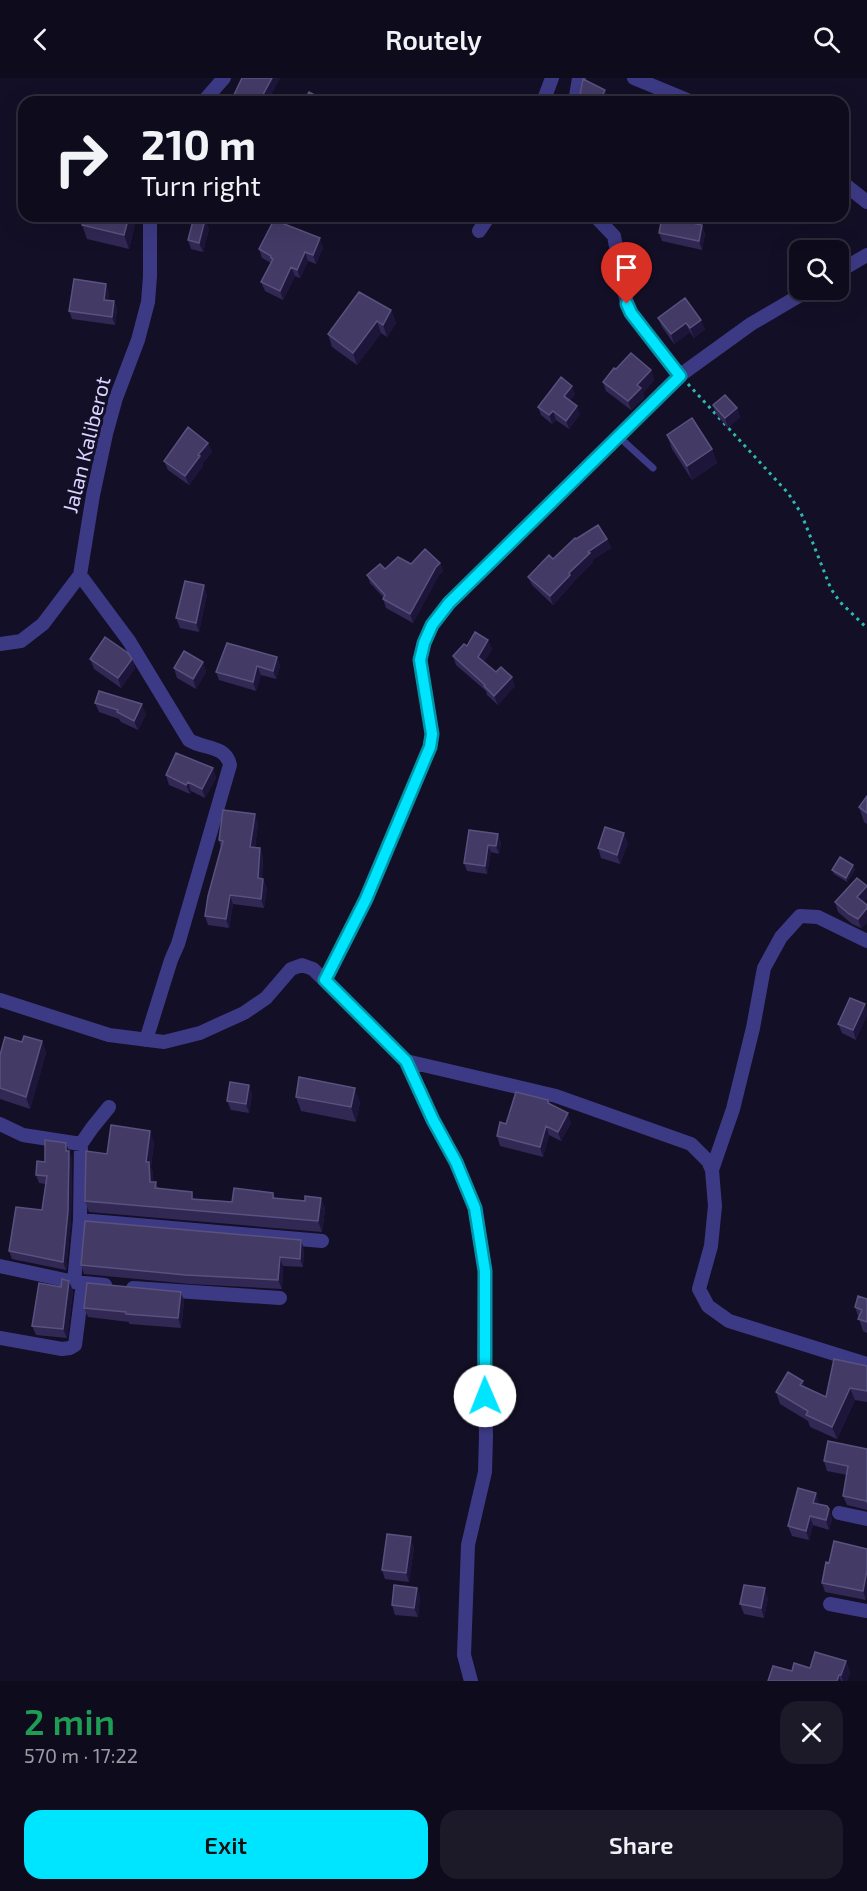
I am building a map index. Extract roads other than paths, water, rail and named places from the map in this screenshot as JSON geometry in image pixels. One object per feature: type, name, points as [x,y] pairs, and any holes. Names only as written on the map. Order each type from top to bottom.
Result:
[{"type":"street","points":[[208,96],[224,78]]},
{"type":"street","points":[[545,96],[552,78]]},
{"type":"street","points":[[576,96],[579,78]]},
{"type":"street","points":[[634,78],[678,96]]},
{"type":"street","points":[[849,188],[867,202]]},
{"type":"street","name":"Jalan Kaliberot","points":[[0,645],[21,641],[44,624],[80,575],[106,434],[116,398],[138,340],[148,302],[150,222]]},
{"type":"street","points":[[479,231],[485,222]]},
{"type":"street","points":[[601,222],[614,236],[627,304],[631,313],[680,376]]},
{"type":"street","points":[[849,266],[867,255]]},
{"type":"street","points":[[325,980],[366,899],[430,747],[432,734],[420,660],[432,625],[449,603],[680,376],[752,324],[792,300]]},
{"type":"street","points":[[80,575],[129,641],[189,740],[197,746],[211,747],[223,753],[229,758],[231,765],[146,1040]]},
{"type":"street","points":[[712,1170],[733,1109],[753,1028],[764,968],[781,937],[800,916],[818,917],[867,941]]},
{"type":"street","points":[[0,1000],[109,1035],[164,1042],[200,1033],[244,1013],[266,998],[291,969],[302,965],[313,969],[325,980],[406,1061],[433,1120],[456,1162],[475,1208],[485,1271],[485,1472],[468,1545],[464,1655],[471,1681]]},
{"type":"street","points":[[406,1061],[556,1096],[691,1144],[708,1161],[712,1170],[714,1206],[711,1246],[699,1289],[708,1306],[729,1321],[867,1364]]},
{"type":"street","points":[[0,1338],[62,1349],[75,1345],[81,1144],[109,1107]]},
{"type":"street","points":[[0,1124],[23,1135],[81,1144]]},
{"type":"street","points":[[80,1220],[322,1241]]},
{"type":"street","points":[[0,1266],[78,1283],[280,1298]]},
{"type":"street","points":[[839,1513],[867,1519]]},
{"type":"street","points":[[830,1604],[867,1611]]},
{"type":"lane","points":[[618,436],[652,468]]}]
